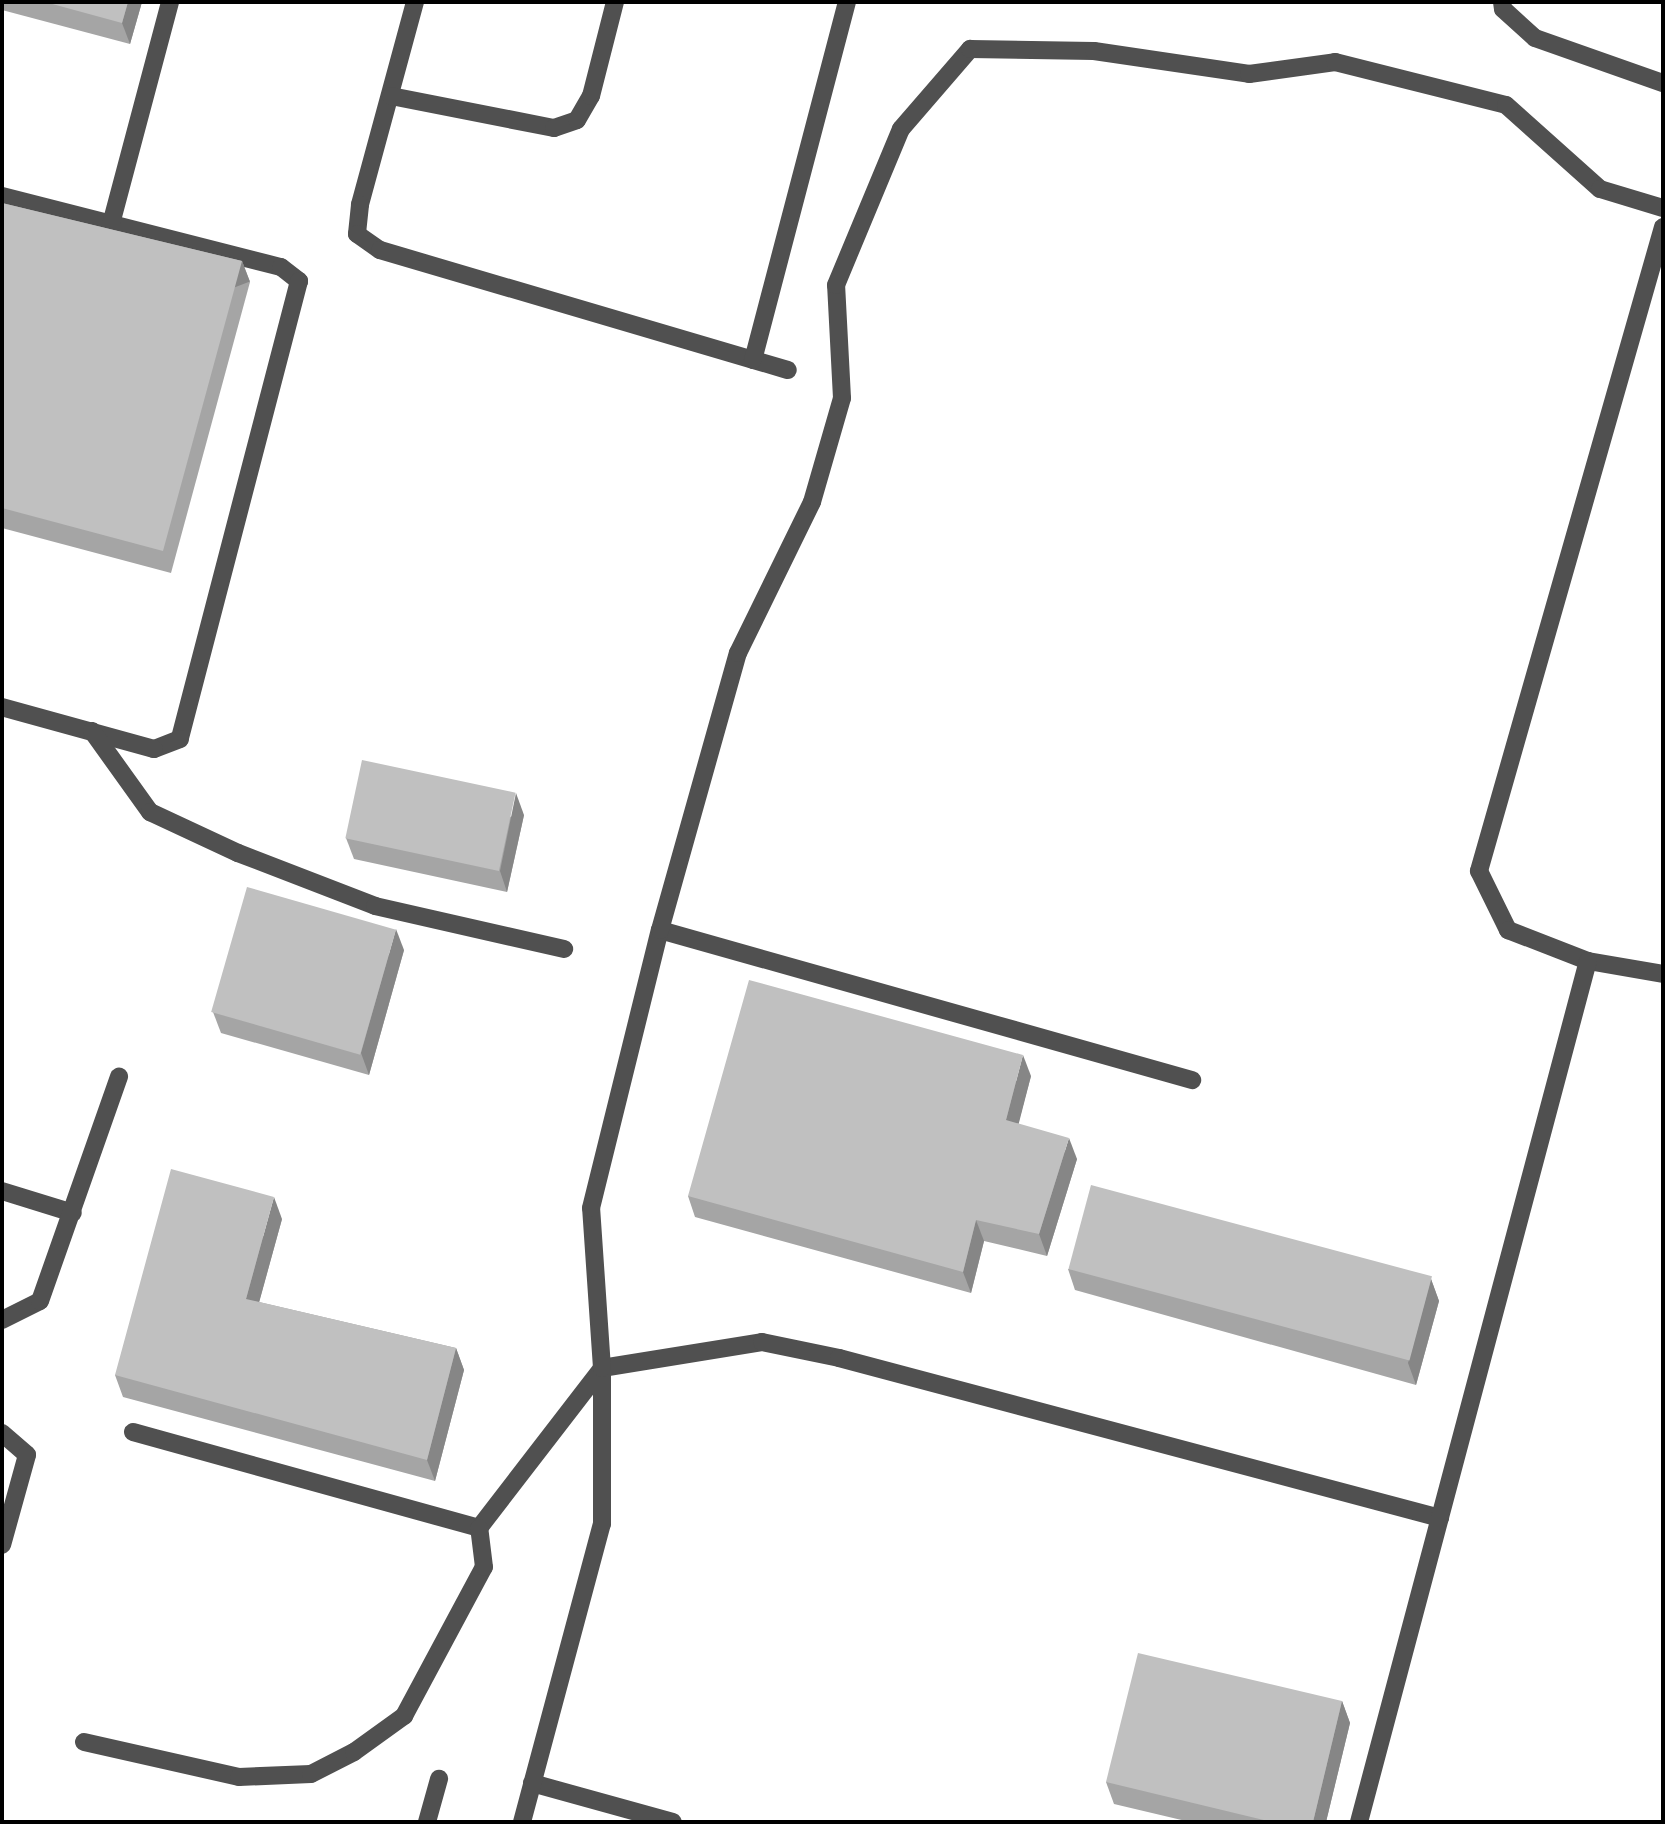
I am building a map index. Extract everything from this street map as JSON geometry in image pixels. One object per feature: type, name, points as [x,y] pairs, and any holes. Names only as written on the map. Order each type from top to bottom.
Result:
[{"type":"lane","points":[[111,224],[170,2]]},
{"type":"lane","points":[[415,2],[360,205],[357,234],[380,250],[788,370]]},
{"type":"lane","points":[[391,96],[554,128],[577,120],[591,96],[615,2]]},
{"type":"lane","points":[[753,360],[847,2]]},
{"type":"lane","points":[[1502,2],[1503,9],[1535,38],[1663,83]]},
{"type":"lane","points":[[522,1822],[602,1524],[601,1368],[591,1208],[660,930],[738,653],[812,502],[842,398],[836,285],[901,129],[970,49],[1094,51],[1250,74],[1335,62],[1506,104],[1600,189],[1663,208]]},
{"type":"lane","points":[[2,196],[281,267],[299,281],[180,739],[154,749],[2,707]]},
{"type":"lane","points":[[1663,227],[1479,871],[1508,930],[1588,961],[1663,974]]},
{"type":"lane","points":[[92,731],[149,812],[227,848],[375,906],[564,949]]},
{"type":"lane","points":[[660,930],[1192,1080]]},
{"type":"lane","points":[[1359,1822],[1588,961]]},
{"type":"lane","points":[[2,1320],[40,1301],[74,1213],[119,1077]]},
{"type":"lane","points":[[2,1191],[74,1213]]},
{"type":"lane","points":[[84,1742],[239,1777],[311,1774],[354,1752],[404,1716],[484,1567],[479,1528],[601,1368],[762,1342],[839,1358],[1440,1518]]},
{"type":"lane","points":[[133,1432],[479,1528]]},
{"type":"lane","points":[[2,1433],[27,1455],[2,1545]]},
{"type":"lane","points":[[428,1822],[439,1779]]},
{"type":"lane","points":[[532,1783],[673,1822]]},
{"type":"building","points":[[45,2],[128,2],[122,23]]},
{"type":"building","points":[[2,203],[242,261],[163,551],[2,508]]},
{"type":"building","points":[[362,760],[516,793],[499,871],[345,838]]},
{"type":"building","points":[[247,887],[396,930],[360,1055],[211,1012]]},
{"type":"building","points":[[749,980],[1023,1055],[1006,1120],[1069,1138],[1039,1234],[976,1220],[963,1272],[688,1196]]},
{"type":"building","points":[[171,1169],[274,1197],[246,1299],[456,1348],[427,1460],[115,1375]]},
{"type":"building","points":[[1091,1185],[1432,1276],[1409,1360],[1068,1269]]},
{"type":"building","points":[[1138,1653],[1342,1701],[1313,1822],[1272,1822],[1106,1782]]}]
